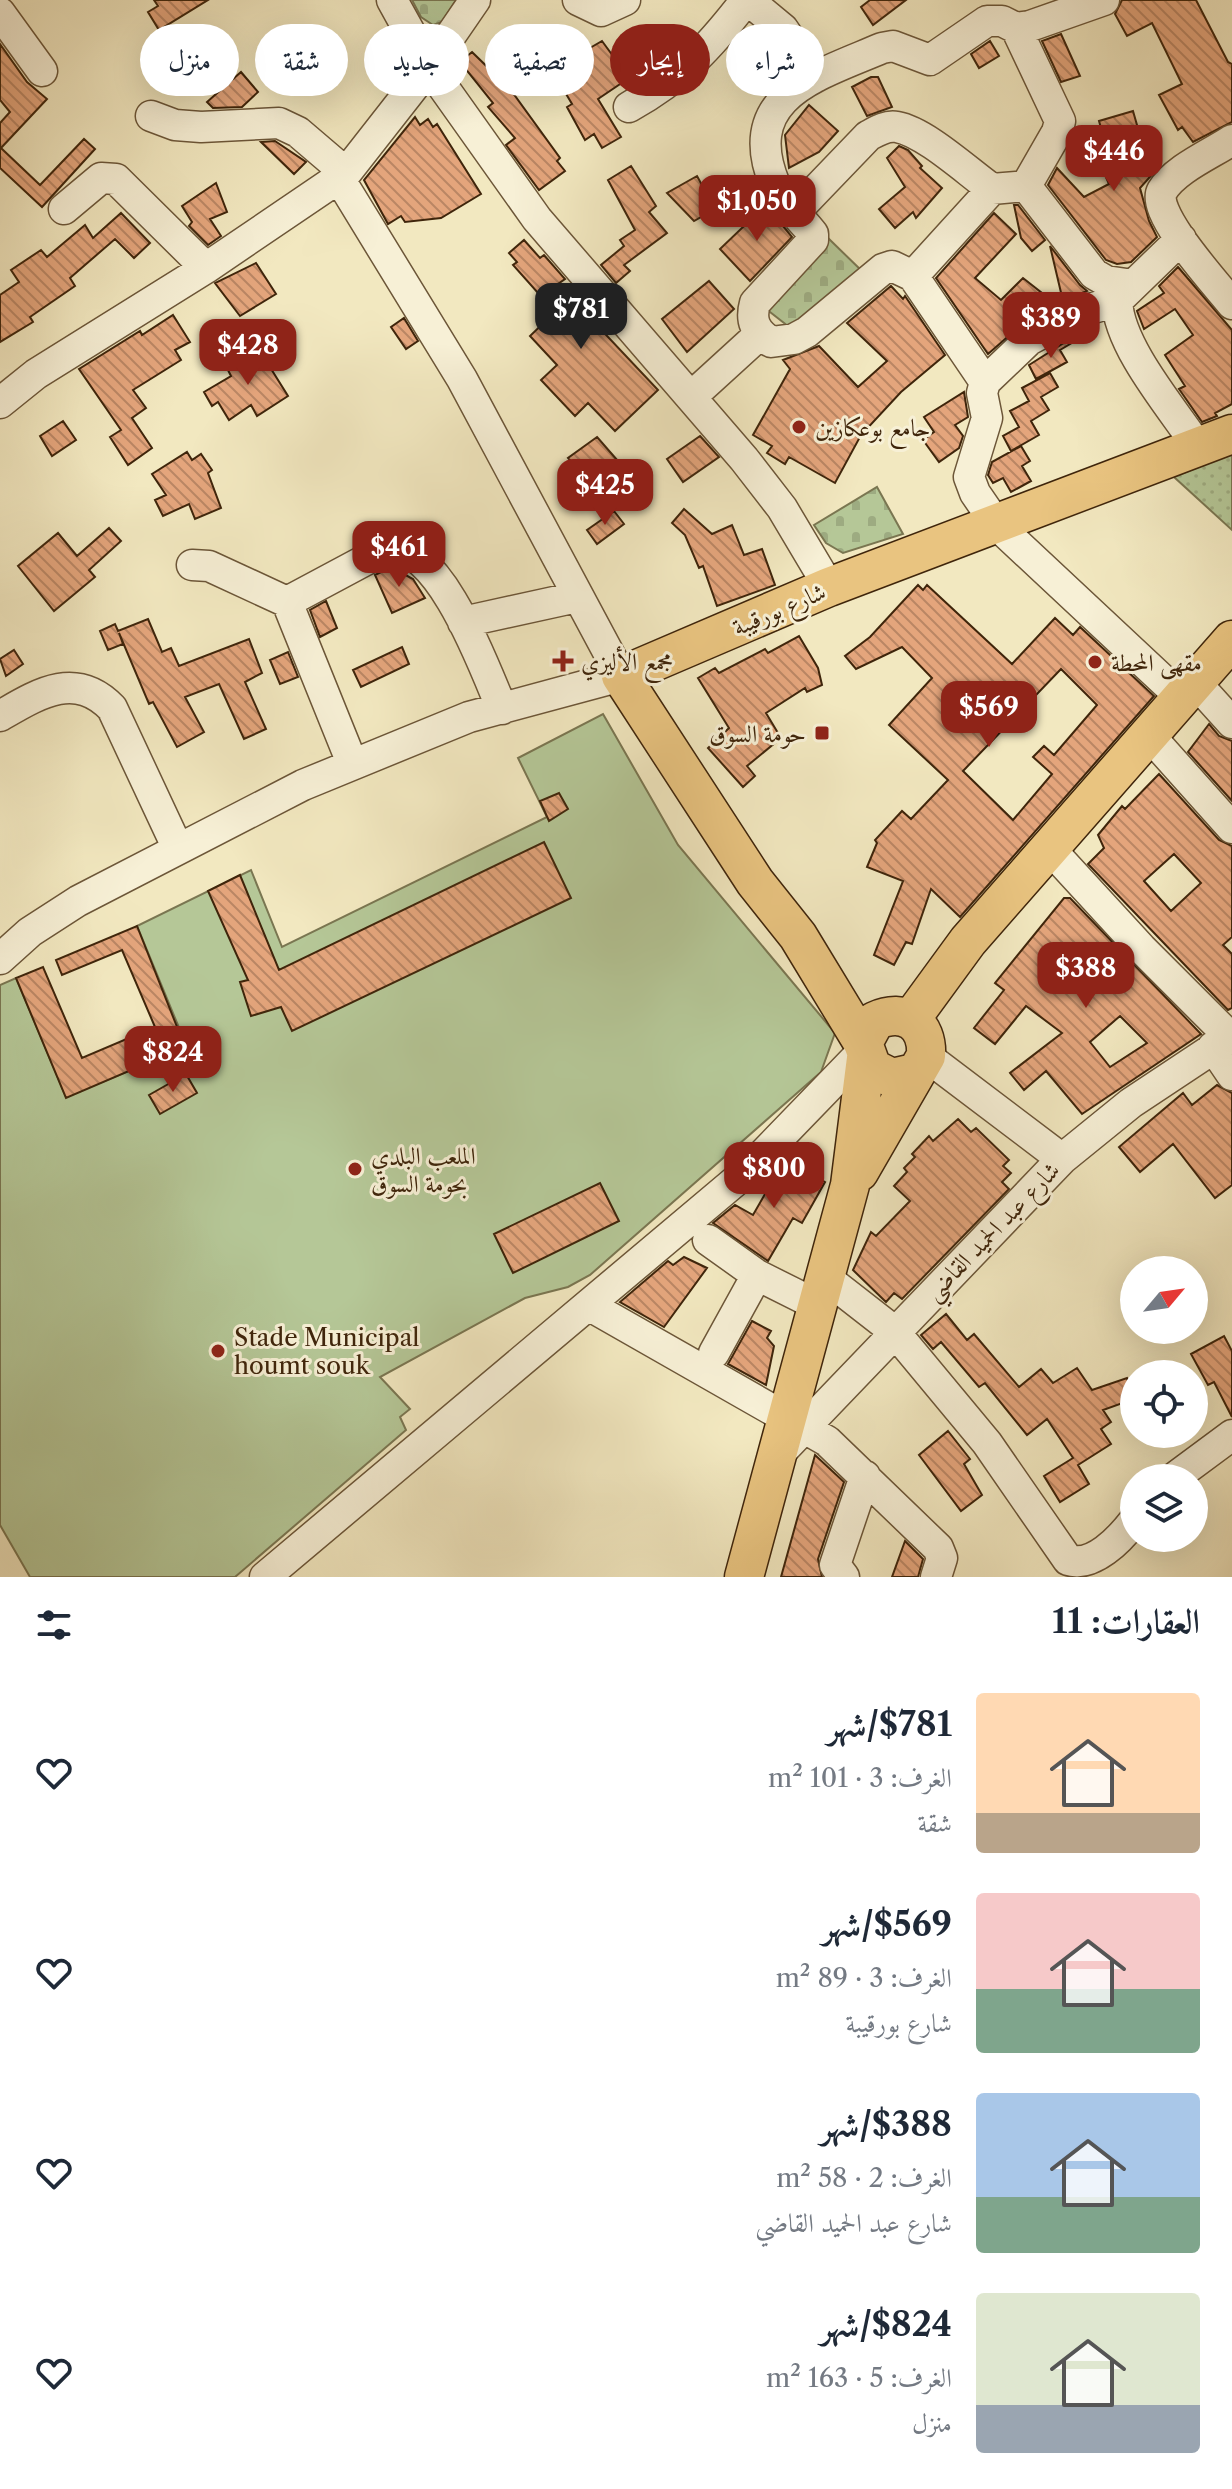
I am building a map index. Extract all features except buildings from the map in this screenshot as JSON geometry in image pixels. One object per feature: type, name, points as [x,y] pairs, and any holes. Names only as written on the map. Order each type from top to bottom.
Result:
[{"type":"main road","name":"شارع بورقيبة","points":[[621,676],[829,587],[1215,440]]},
{"type":"main road","points":[[744,1577],[777,1457],[796,1422],[822,1292],[850,1185],[878,1037],[1051,850],[1232,640]]},
{"type":"main road","points":[[621,676],[755,882],[878,1037],[881,1075],[903,1078],[920,1064]]},
{"type":"main road","points":[[850,1185],[920,1064],[927,1042],[922,1028],[878,1037]]},
{"type":"street","points":[[392,0],[405,24]]},
{"type":"street","points":[[459,24],[475,0]]},
{"type":"street","points":[[578,0],[601,11],[625,0]]},
{"type":"street","points":[[629,107],[687,70],[708,50],[747,0],[777,24]]},
{"type":"street","points":[[824,74],[893,46],[930,60],[987,21],[1030,16],[1104,0]]},
{"type":"street","points":[[0,13],[42,71]]},
{"type":"street","points":[[1026,186],[1057,132],[1060,121],[1056,106],[1022,44],[1030,16]]},
{"type":"street","points":[[0,403],[36,374],[206,268],[343,176],[406,96]]},
{"type":"street","points":[[450,96],[537,219],[782,508],[829,587]]},
{"type":"street","points":[[787,96],[768,118],[767,148],[775,187],[813,234],[813,240],[755,303],[752,315],[760,334],[771,342],[794,339],[883,269],[892,266],[913,276],[985,382]]},
{"type":"street","points":[[1,956],[54,915],[178,849],[352,763],[469,717],[621,676],[462,379],[343,176],[298,132],[279,123],[201,127],[175,125],[151,116]]},
{"type":"street","points":[[794,213],[868,136],[883,128],[897,127],[917,135],[992,189],[1026,186]]},
{"type":"street","points":[[1232,140],[1172,180],[1162,191],[1160,206],[1181,239],[1232,304]]},
{"type":"street","points":[[64,209],[101,178],[116,179],[206,268]]},
{"type":"street","points":[[1026,186],[1094,274],[1125,293]]},
{"type":"street","points":[[913,276],[992,189]]},
{"type":"street","points":[[1181,239],[1125,293],[1029,340],[985,382],[982,393],[987,418],[969,477],[975,493],[997,525],[1189,690],[1232,723]]},
{"type":"street","points":[[1125,293],[1118,316],[1127,336],[1215,440]]},
{"type":"street","points":[[691,397],[760,334]]},
{"type":"street","points":[[287,602],[388,548],[399,547],[412,552],[435,576],[463,622],[502,709]]},
{"type":"street","points":[[192,565],[209,566],[287,602],[352,763]]},
{"type":"street","points":[[463,622],[577,597]]},
{"type":"street","points":[[0,716],[42,692],[71,687],[97,693],[112,708],[178,849]]},
{"type":"street","points":[[1149,735],[1232,828]]},
{"type":"street","points":[[1051,850],[1225,1040],[1232,1075]]},
{"type":"street","points":[[265,1577],[745,1173],[878,1037]]},
{"type":"street","name":"شارع عبد الحميد القاضي","points":[[796,1422],[894,1331],[1062,1159],[1131,1103],[1225,1040]]},
{"type":"street","points":[[920,1064],[1062,1159]]},
{"type":"street","points":[[708,1240],[757,1275],[822,1292],[894,1331],[987,1443],[1068,1560],[1076,1563],[1088,1559],[1120,1537]]},
{"type":"street","points":[[714,1353],[757,1275]]},
{"type":"street","points":[[590,1306],[796,1422],[865,1476],[938,1548],[942,1558],[936,1577]]},
{"type":"street","points":[[1193,1464],[1232,1435]]},
{"type":"street","points":[[844,1577],[835,1565],[865,1476]]},
{"type":"green space","points":[[412,0],[456,0],[442,22],[432,24],[421,17]]},
{"type":"green space","points":[[826,236],[866,275],[793,330],[761,305]]},
{"type":"green space","points":[[1232,453],[1232,530],[1174,477]]},
{"type":"green space","points":[[877,487],[903,534],[843,553],[826,543],[814,525]]},
{"type":"green space","name":"الملعب البلدي بحومة السوق","points":[[603,714],[678,845],[835,1033],[821,1072],[590,1275],[568,1287],[525,1298],[380,1377],[410,1409],[400,1417],[406,1430],[235,1577],[30,1577],[0,1525],[0,985],[16,978],[66,1097],[187,1047],[137,926],[251,870],[282,947],[547,817],[518,758]]},
{"type":"place","name":"جامع بوعكازين","points":[[799,427]]},
{"type":"place","name":"مجمع الأليزي","points":[[563,661]]},
{"type":"place","name":"مقهى المحطة","points":[[1095,662]]},
{"type":"place","name":"حومة السوق","points":[[822,733]]},
{"type":"place","name":"الملعب البلدي بحومة السوق","points":[[355,1169]]},
{"type":"place","name":"Stade Municipal houmt souk","points":[[218,1351]]}]
